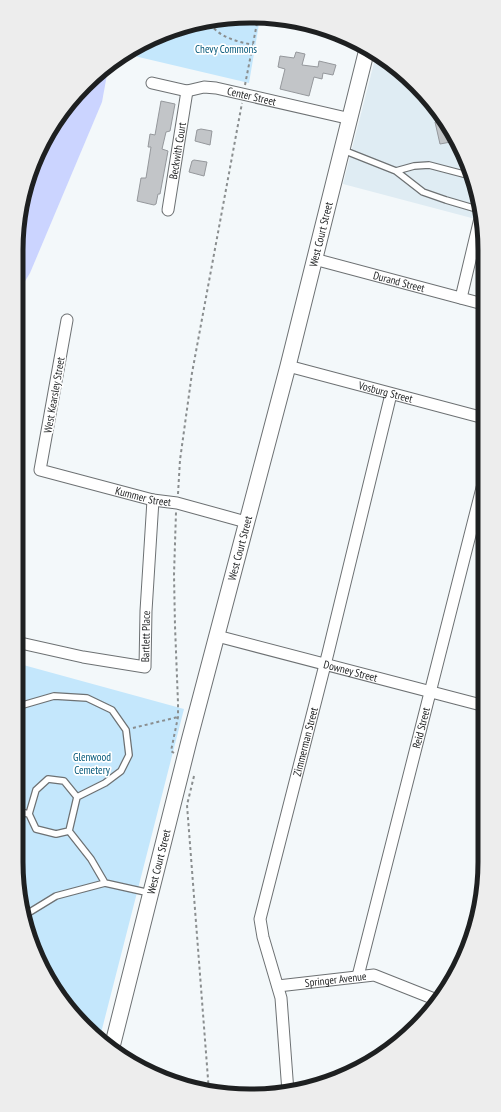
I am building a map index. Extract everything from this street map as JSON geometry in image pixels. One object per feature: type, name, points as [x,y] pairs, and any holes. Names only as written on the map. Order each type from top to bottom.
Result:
[{"type":"street","name":"West Court Street","points":[[113,1043],[194,720],[288,366],[366,54]]},
{"type":"street","name":"Center Street","points":[[152,83],[187,91],[204,87],[216,88],[351,119]]},
{"type":"street","name":"Beckwith Court","points":[[168,210],[187,91]]},
{"type":"street","points":[[461,298],[477,230]]},
{"type":"street","name":"Durand Street","points":[[314,259],[478,303]]},
{"type":"street","name":"West Kearsley Street","points":[[40,470],[67,320]]},
{"type":"street","name":"Vosburg Street","points":[[288,366],[478,416]]},
{"type":"street","name":"Zimmerman Street","points":[[288,1086],[281,998],[263,937],[260,919],[325,664],[391,394]]},
{"type":"street","name":"Kummer Street","points":[[40,470],[246,522]]},
{"type":"street","name":"Bartlett Place","points":[[23,644],[83,657],[145,667],[146,611],[154,500]]},
{"type":"street","name":"Reid Street","points":[[358,976],[478,504]]},
{"type":"street","name":"Downey Street","points":[[217,636],[478,704]]},
{"type":"street","name":"Springer Avenue","points":[[278,986],[358,976],[374,976],[432,998]]},
{"type":"lane","points":[[342,150],[396,171],[423,192],[474,208]]},
{"type":"lane","points":[[396,171],[414,166],[429,165],[465,174]]},
{"type":"lane","points":[[23,705],[54,696],[88,698],[112,710],[126,730],[129,755],[122,770],[105,784],[77,797]]},
{"type":"lane","points":[[69,831],[56,834],[36,829],[29,814],[36,790],[48,779],[64,781],[77,797]]},
{"type":"lane","points":[[69,831],[77,797]]},
{"type":"lane","points":[[23,813],[29,814]]},
{"type":"lane","points":[[69,831],[91,859],[105,882]]},
{"type":"lane","points":[[29,913],[56,896],[105,882],[151,893]]},
{"type":"path","points":[[244,89],[257,23]]},
{"type":"path","points":[[212,26],[218,33],[228,39],[253,45]]},
{"type":"path","points":[[177,498],[180,460],[191,380],[243,99]]},
{"type":"path","points":[[174,753],[171,751],[178,717],[174,575],[176,510]]},
{"type":"path","points":[[126,730],[178,717]]},
{"type":"path","points":[[187,805],[208,1085]]},
{"type":"shaded area","points":[[375,60],[401,79],[422,100],[440,124],[461,163],[474,206],[476,219],[343,184]]},
{"type":"shaded area","points":[[107,74],[102,102],[30,273],[23,284],[23,236],[27,206],[40,163],[61,124],[79,100]]},
{"type":"green space","name":"Chevy Commons","points":[[236,23],[259,23],[249,83],[133,56],[163,40],[206,27]]},
{"type":"green space","name":"Glenwood Cemetery","points":[[23,665],[184,709],[101,1034],[79,1012],[53,975],[40,949],[27,906],[23,876]]},
{"type":"building","points":[[296,52],[305,54],[302,65],[318,67],[319,61],[336,65],[333,75],[323,73],[322,79],[314,77],[309,96],[280,89],[285,69],[278,67],[280,56],[294,58]]},
{"type":"building","points":[[161,101],[175,104],[170,131],[166,132],[162,149],[168,151],[160,194],[158,194],[156,204],[154,205],[137,201],[141,178],[146,178],[151,147],[148,147],[150,134],[155,135]]},
{"type":"building","points":[[438,121],[451,142],[440,144],[435,122]]},
{"type":"building","points":[[201,129],[212,131],[210,145],[195,141],[197,130]]},
{"type":"building","points":[[192,161],[207,162],[204,176],[189,172]]}]
